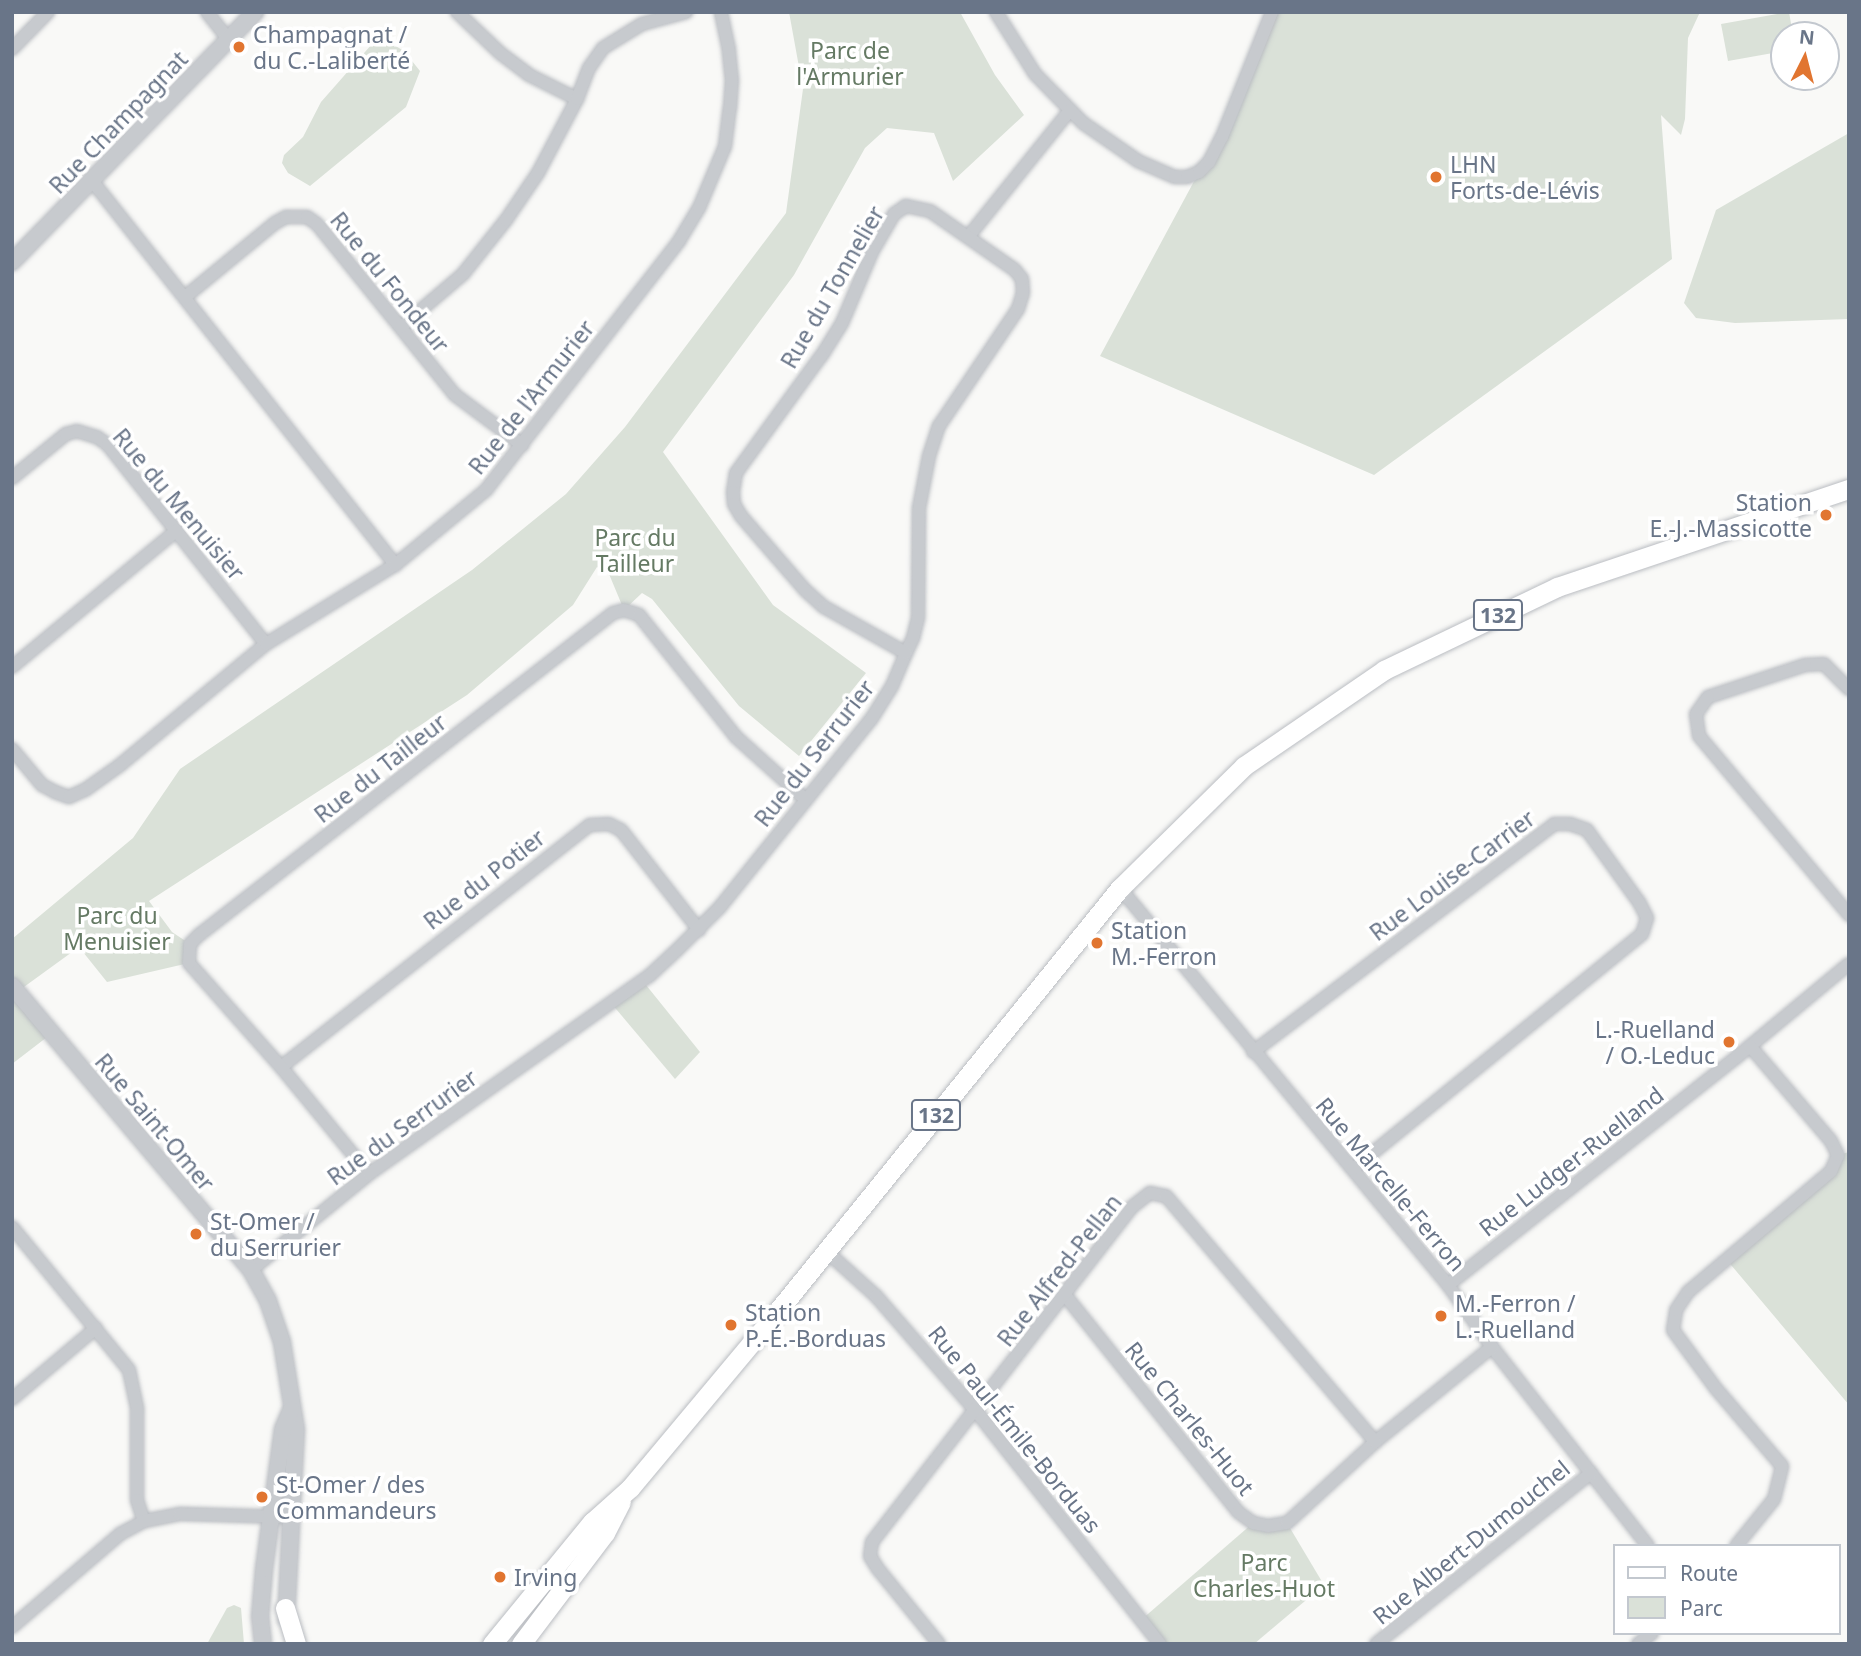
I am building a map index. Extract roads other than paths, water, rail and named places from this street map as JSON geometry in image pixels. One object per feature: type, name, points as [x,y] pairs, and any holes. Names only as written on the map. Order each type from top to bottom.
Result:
[{"type":"main road","name":"132","points":[[492,1644],[592,1521],[626,1492],[1120,888],[1244,766],[1384,670],[1557,587],[1849,489]]},
{"type":"main road","name":"132","points":[[521,1644],[605,1533],[626,1492]]},
{"type":"main road","points":[[285,1608],[296,1644]]},
{"type":"street","points":[[12,49],[48,12]]},
{"type":"street","points":[[207,12],[228,39]]},
{"type":"street","name":"Rue Champagnat","points":[[12,262],[93,182],[255,12]]},
{"type":"street","points":[[457,12],[500,53],[529,75],[577,99]]},
{"type":"street","points":[[401,327],[463,274],[506,220],[538,173],[577,99],[589,68],[603,48],[642,24],[686,12]]},
{"type":"street","name":"Rue de l'Armurier","points":[[395,565],[486,490],[679,241],[712,180],[725,146],[732,81],[721,12]]},
{"type":"street","points":[[996,12],[1035,74],[1083,123],[1138,161],[1175,177],[1187,177],[1199,172],[1209,162],[1222,137],[1272,12]]},
{"type":"street","points":[[968,237],[1070,110]]},
{"type":"street","points":[[12,749],[42,785],[69,797],[85,790],[120,765],[266,644],[395,565],[93,182]]},
{"type":"street","name":"Rue du Tonnelier","points":[[906,653],[824,607],[805,590],[741,516],[734,504],[736,473],[842,323],[872,252],[894,214],[906,206],[930,211],[968,237]]},
{"type":"street","name":"Rue du Fondeur","points":[[185,297],[275,223],[296,215],[307,217],[317,224],[455,395],[522,445]]},
{"type":"street","name":"Rue du Serrurier","points":[[251,1270],[369,1174],[642,980],[699,930],[872,718],[892,687],[906,653],[919,606],[919,508],[929,456],[939,426],[1018,309],[1023,293],[1022,279],[1015,270],[968,237]]},
{"type":"street","name":"Rue du Menuisier","points":[[13,475],[66,434],[86,432],[108,445],[266,644]]},
{"type":"street","points":[[12,667],[177,530]]},
{"type":"street","name":"Rue du Tailleur","points":[[369,1174],[281,1067],[189,963],[190,944],[613,613],[624,610],[639,615],[736,737],[806,800]]},
{"type":"street","points":[[1849,689],[1824,664],[1805,665],[1708,697],[1696,714],[1699,736],[1849,915]]},
{"type":"street","name":"Rue du Potier","points":[[281,1067],[590,825],[608,824],[621,831],[699,930]]},
{"type":"street","name":"Rue Louise-Carrier","points":[[1253,1052],[1554,824],[1570,824],[1587,830],[1639,902],[1647,918],[1642,934],[1353,1169]]},
{"type":"street","name":"Rue Marcelle-Ferron","points":[[1120,888],[1448,1285],[1492,1347],[1646,1544]]},
{"type":"street","name":"Rue Ludger-Ruelland","points":[[1448,1285],[1750,1046],[1849,964]]},
{"type":"street","name":"Rue Saint-Omer","points":[[12,986],[251,1270],[268,1301],[282,1342],[289,1376],[290,1410],[296,1429],[285,1608],[288,1644]]},
{"type":"street","points":[[1738,1544],[1774,1499],[1782,1466],[1717,1390],[1673,1330],[1676,1310],[1688,1292],[1831,1171],[1838,1155],[1831,1141],[1750,1046]]},
{"type":"street","name":"Rue Alfred-Pellan","points":[[939,1644],[878,1569],[870,1556],[872,1542],[1132,1207],[1150,1193],[1166,1196],[1375,1442]]},
{"type":"street","points":[[12,1227],[129,1370],[135,1389],[137,1500],[144,1521]]},
{"type":"street","name":"Rue Paul-Émile-Borduas","points":[[825,1250],[876,1296],[976,1410],[1160,1644]]},
{"type":"street","name":"Rue Charles-Huot","points":[[1065,1295],[1238,1512],[1253,1523],[1268,1526],[1287,1523],[1375,1442],[1492,1347]]},
{"type":"street","points":[[12,1399],[96,1328]]},
{"type":"street","name":"Rue Saint-Omer","points":[[263,1644],[261,1610],[270,1516],[283,1429],[290,1410]]},
{"type":"street","name":"Rue Albert-Dumouchel","points":[[1376,1644],[1591,1473]]},
{"type":"street","points":[[12,1626],[120,1534],[144,1521],[180,1514],[290,1517]]},
{"type":"place","name":"Champagnat / du C.-Laliberté","points":[[239,47]]},
{"type":"place","name":"LHN Forts-de-Lévis","points":[[1436,177]]},
{"type":"place","name":"Station E.-J.-Massicotte","points":[[1826,515]]},
{"type":"place","name":"Station M.-Ferron","points":[[1097,943]]},
{"type":"place","name":"L.-Ruelland / O.-Leduc","points":[[1729,1042]]},
{"type":"place","name":"St-Omer / du Serrurier","points":[[196,1234]]},
{"type":"place","name":"M.-Ferron / L.-Ruelland","points":[[1441,1316]]},
{"type":"place","name":"Station P.-É.-Borduas","points":[[731,1325]]},
{"type":"place","name":"St-Omer / des Commandeurs","points":[[262,1497]]},
{"type":"place","name":"Irving","points":[[500,1577]]},
{"type":"park label","name":"Parc de l'Armurier","points":[[850,63]]},
{"type":"park label","name":"Parc du Tailleur","points":[[635,550]]},
{"type":"park label","name":"Parc du Menuisier","points":[[117,928]]},
{"type":"park label","name":"Parc Charles-Huot","points":[[1264,1575]]}]
